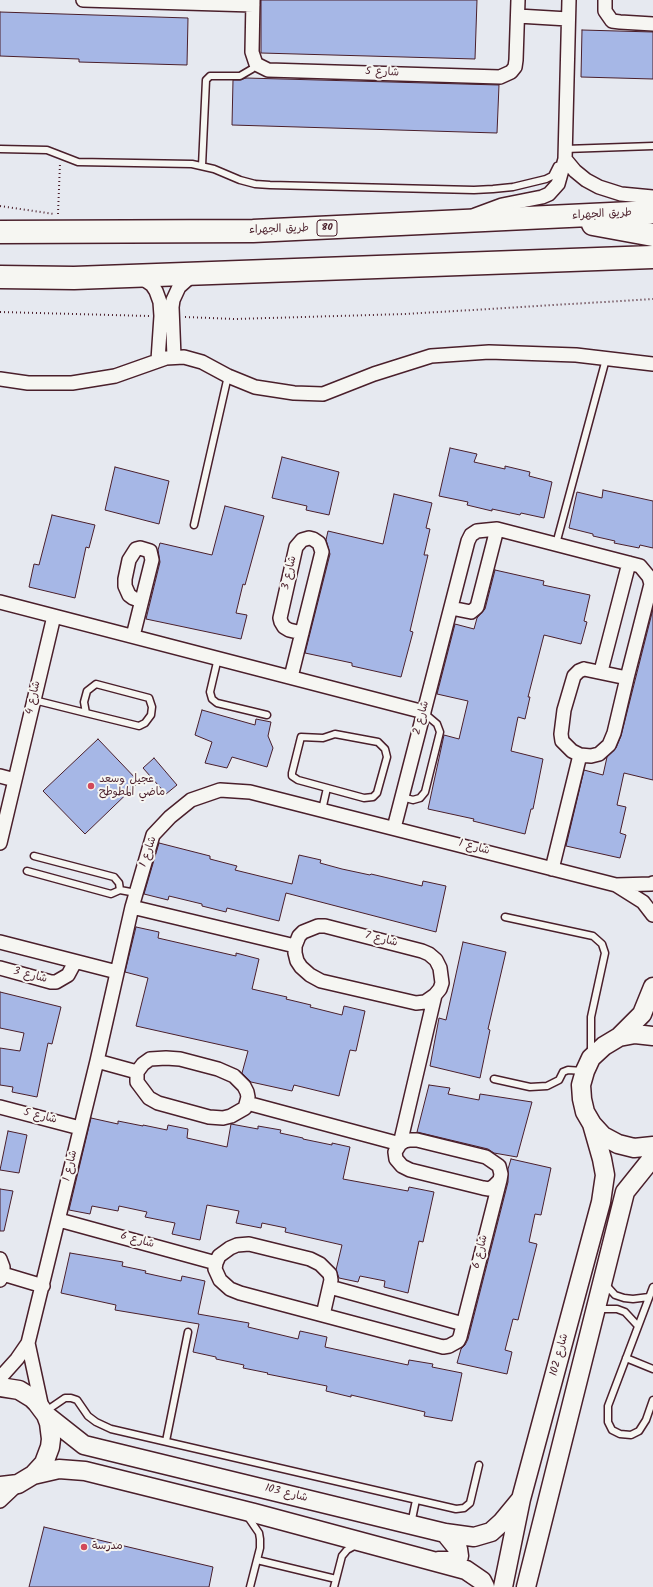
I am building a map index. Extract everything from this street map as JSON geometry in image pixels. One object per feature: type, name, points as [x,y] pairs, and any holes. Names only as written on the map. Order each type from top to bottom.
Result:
[{"type":"highway","name":"طريق الجهراء","points":[[0,232],[253,231],[653,212]]},
{"type":"highway","points":[[559,217],[653,235]]},
{"type":"highway","points":[[0,218],[36,220],[129,232]]},
{"type":"highway","points":[[0,276],[74,278],[653,257]]},
{"type":"highway","points":[[514,263],[653,268]]},
{"type":"street","points":[[83,0],[253,3],[252,52],[256,64]]},
{"type":"street","name":"شارع 5","points":[[256,64],[268,70],[500,77],[511,72],[515,67],[518,0]]},
{"type":"street","points":[[460,222],[490,209],[549,194],[558,184],[565,154],[569,0]]},
{"type":"street","points":[[605,0],[605,11],[612,20],[620,22],[653,24]]},
{"type":"street","points":[[518,16],[568,19]]},
{"type":"street","points":[[565,154],[575,171],[586,180],[621,194],[653,197]]},
{"type":"street","points":[[158,360],[167,316],[172,307],[176,294],[184,282],[195,274]]},
{"type":"street","points":[[139,276],[152,285],[167,316],[174,357]]},
{"type":"street","points":[[0,379],[28,383],[72,383],[115,376],[158,360],[184,357],[197,360],[228,376],[256,386],[294,393],[323,394],[374,374],[431,356],[489,352],[606,358],[653,364]]},
{"type":"street","points":[[451,608],[471,612],[477,607],[497,529]]},
{"type":"street","name":"شارع 2","points":[[394,828],[468,541],[471,535],[483,530],[497,529],[630,563],[640,566],[649,577],[651,584],[614,733],[609,745],[599,754],[591,756],[580,755]]},
{"type":"street","name":"شارع 3","points":[[291,677],[302,634],[322,552],[319,543],[309,538],[302,540],[296,547],[280,618],[284,627],[302,634]]},
{"type":"street","points":[[601,671],[630,563]]},
{"type":"street","points":[[133,636],[141,601]]},
{"type":"street","points":[[0,602],[424,712]]},
{"type":"street","name":"شارع 4","points":[[0,843],[54,616]]},
{"type":"street","points":[[552,869],[580,755],[572,751],[562,741],[561,728],[564,710],[574,676],[579,671],[584,669],[601,671],[628,678]]},
{"type":"street","points":[[0,776],[15,780]]},
{"type":"street","name":"شارع 1","points":[[0,1378],[17,1359],[28,1343],[97,1061],[132,907],[153,835],[170,817],[191,800],[220,790],[250,792],[616,885],[653,883]]},
{"type":"street","name":"شارع 1","points":[[616,885],[643,902],[653,915]]},
{"type":"street","points":[[132,907],[295,946],[297,961],[301,968],[310,975],[321,980],[416,1003],[425,1002],[435,995]]},
{"type":"street","name":"شارع 7","points":[[295,946],[299,936],[303,932],[318,926],[325,926],[422,951],[429,954],[436,960],[440,968],[442,983],[435,995],[400,1144]]},
{"type":"street","points":[[0,942],[117,972]]},
{"type":"street","name":"شارع 3","points":[[0,968],[56,982],[68,975],[75,962]]},
{"type":"street","points":[[653,987],[642,1014],[619,1037],[604,1046],[588,1065],[581,1084],[585,1112],[592,1124],[603,1136],[618,1144],[634,1148],[653,1146]]},
{"type":"street","points":[[619,1037],[635,1034],[653,1036]]},
{"type":"street","points":[[166,1058],[180,1059],[218,1069],[234,1076],[244,1086],[247,1092],[247,1103],[245,1108],[238,1113],[223,1118],[209,1117],[158,1103],[149,1098],[140,1088],[136,1077],[137,1072],[143,1064],[150,1059],[166,1058]]},
{"type":"street","points":[[97,1061],[137,1072]]},
{"type":"street","points":[[247,1103],[400,1144]]},
{"type":"street","name":"شارع 5","points":[[0,1107],[80,1128]]},
{"type":"street","name":"شارع 102","points":[[503,1587],[521,1499],[601,1202],[605,1176],[602,1159],[592,1124]]},
{"type":"street","points":[[417,1140],[486,1157],[499,1166],[501,1174],[500,1180],[494,1186],[483,1188],[410,1170],[402,1166],[396,1159],[395,1152],[400,1144],[405,1141],[417,1140]]},
{"type":"street","name":"شارع 102","points":[[526,1587],[571,1401],[625,1192],[653,1157]]},
{"type":"street","name":"شارع 6","points":[[59,1220],[216,1263],[215,1270],[220,1280],[230,1289],[240,1293],[443,1347],[449,1346],[458,1341],[500,1180]]},
{"type":"street","points":[[216,1263],[219,1256],[230,1248],[237,1245],[249,1244],[310,1259],[320,1264],[330,1274],[330,1287],[322,1315]]},
{"type":"street","points":[[0,1259],[3,1267],[2,1277],[43,1286]]},
{"type":"street","points":[[330,1287],[463,1324]]},
{"type":"street","name":"شارع 1","points":[[28,1343],[44,1412]]},
{"type":"street","name":"شارع 103","points":[[0,1387],[12,1388],[26,1393],[44,1412],[84,1445],[445,1533],[474,1537],[491,1532],[502,1522],[521,1499]]},
{"type":"street","points":[[550,1393],[558,1389],[567,1391],[571,1401]]},
{"type":"street","points":[[0,1502],[44,1463],[50,1448],[51,1431],[44,1412]]},
{"type":"street","points":[[0,1486],[59,1469],[84,1471],[243,1510],[466,1570],[482,1581],[485,1587]]},
{"type":"street","points":[[435,1562],[454,1562],[459,1556],[458,1549],[445,1533]]},
{"type":"lane","points":[[202,166],[206,80],[210,76],[240,76],[252,69],[256,64]]},
{"type":"lane","points":[[0,149],[47,150],[78,162],[202,166],[255,184],[474,190],[513,187],[546,179],[552,176],[565,154],[653,146]]},
{"type":"lane","points":[[556,544],[606,358]]},
{"type":"lane","points":[[194,525],[228,376]]},
{"type":"lane","points":[[218,658],[210,692],[212,699],[217,703],[267,715]]},
{"type":"lane","points":[[34,700],[86,713],[139,726],[145,723],[151,715],[152,707],[149,698],[96,684],[87,691],[84,702],[86,713]]},
{"type":"lane","points":[[402,797],[413,800],[420,798],[425,792],[440,732],[437,724],[424,712]]},
{"type":"lane","points":[[337,734],[378,742],[385,749],[387,757],[377,793],[373,797],[364,798],[327,788],[298,780],[292,776],[301,737],[323,738],[337,734]]},
{"type":"lane","points":[[322,810],[327,788]]},
{"type":"lane","points":[[34,856],[114,877],[119,883],[120,890]]},
{"type":"lane","points":[[27,871],[111,894],[120,890],[136,893]]},
{"type":"lane","points":[[494,1079],[530,1087],[547,1086],[559,1080],[563,1072],[588,1065],[591,1017],[605,953],[602,944],[593,936],[505,917]]},
{"type":"lane","points":[[603,1280],[615,1295],[633,1299],[649,1297]]},
{"type":"lane","points":[[653,1287],[608,1406],[608,1422],[612,1430],[620,1434],[630,1435],[639,1431],[646,1420],[653,1400]]},
{"type":"lane","points":[[596,1309],[617,1309],[625,1312],[638,1326]]},
{"type":"lane","points":[[166,1441],[188,1332]]},
{"type":"lane","points":[[626,1358],[653,1369]]},
{"type":"lane","points":[[44,1412],[65,1398],[71,1398],[77,1400],[88,1416],[96,1422],[111,1428],[456,1510],[464,1508],[470,1503],[479,1465]]},
{"type":"lane","points":[[411,1525],[416,1500]]},
{"type":"lane","points":[[243,1510],[253,1524],[260,1539],[260,1548],[250,1587]]},
{"type":"lane","points":[[334,1587],[342,1556],[347,1550],[363,1542]]},
{"type":"lane","points":[[257,1560],[336,1579]]},
{"type":"path","points":[[58,214],[60,156]]},
{"type":"path","points":[[0,312],[235,319],[406,314],[653,299]]},
{"type":"building","points":[[261,0],[477,0],[475,59],[261,53]]},
{"type":"building","points":[[0,12],[188,18],[187,65],[79,62],[79,59],[0,56]]},
{"type":"building","points":[[582,30],[653,32],[653,79],[581,77]]},
{"type":"building","points":[[246,78],[499,85],[497,133],[232,125],[233,80]]},
{"type":"building","points":[[450,448],[477,454],[474,462],[505,469],[505,466],[530,472],[529,476],[552,482],[544,518],[492,509],[492,511],[467,505],[468,502],[439,496]]},
{"type":"building","points":[[282,457],[339,472],[329,515],[306,510],[307,506],[272,498]]},
{"type":"building","points":[[115,467],[169,481],[159,524],[105,510]]},
{"type":"building","points":[[603,490],[653,501],[653,548],[640,545],[639,548],[614,543],[615,541],[569,528],[577,492],[602,498]]},
{"type":"building","points":[[394,494],[432,503],[426,528],[430,529],[424,555],[428,555],[410,631],[413,632],[401,677],[352,666],[352,663],[305,653],[330,554],[326,540],[328,531],[383,544]]},
{"type":"building","points":[[225,506],[264,516],[245,585],[243,584],[236,613],[247,615],[241,639],[146,619],[160,562],[158,550],[160,543],[212,555]]},
{"type":"building","points":[[52,515],[95,525],[89,548],[86,547],[75,598],[29,587],[34,564],[39,565]]},
{"type":"building","points":[[495,570],[544,581],[543,585],[590,595],[584,621],[587,622],[581,644],[544,635],[528,697],[530,697],[525,719],[518,717],[511,751],[543,759],[533,809],[531,809],[525,834],[473,821],[474,819],[428,809],[444,735],[459,739],[468,701],[437,694],[455,624],[474,629],[477,618],[485,609]]},
{"type":"building","points":[[653,609],[653,780],[624,773],[617,805],[626,807],[620,833],[626,835],[620,858],[566,846],[584,770],[603,775],[607,757],[616,748],[621,736]]},
{"type":"building","points":[[202,710],[255,725],[256,719],[271,722],[268,736],[273,748],[267,767],[232,757],[227,768],[205,763],[212,742],[195,735]]},
{"type":"building","name":"عجيل وسعد ماضي المطوطح","points":[[98,739],[139,782],[85,834],[43,791]]},
{"type":"building","points":[[154,758],[177,785],[166,794],[143,768]]},
{"type":"building","points":[[159,843],[210,856],[210,859],[237,866],[235,870],[292,884],[299,855],[321,860],[320,863],[342,869],[422,886],[423,881],[446,886],[436,932],[286,893],[279,921],[227,908],[226,912],[202,906],[202,904],[169,896],[168,900],[144,894]]},
{"type":"building","points":[[136,927],[159,932],[158,938],[236,956],[236,953],[259,959],[252,989],[287,997],[286,999],[311,1005],[310,1007],[342,1015],[344,1006],[365,1011],[356,1051],[350,1050],[339,1096],[294,1085],[292,1091],[251,1082],[242,1073],[248,1051],[136,1026],[148,978],[125,972]]},
{"type":"building","points":[[463,942],[506,952],[488,1029],[490,1030],[480,1078],[430,1066],[439,1018],[446,1020]]},
{"type":"building","points":[[0,992],[61,1007],[52,1044],[48,1043],[37,1097],[12,1092],[13,1087],[0,1085],[0,1048],[20,1051],[24,1033],[0,1028]]},
{"type":"building","points":[[429,1085],[450,1088],[448,1094],[479,1100],[480,1094],[532,1102],[517,1157],[494,1153],[488,1149],[417,1132]]},
{"type":"building","points":[[91,1118],[118,1124],[118,1121],[167,1130],[168,1125],[188,1129],[187,1138],[227,1147],[231,1124],[258,1129],[258,1126],[281,1130],[280,1133],[303,1139],[350,1147],[343,1179],[408,1191],[409,1187],[434,1192],[423,1242],[419,1241],[408,1293],[384,1287],[385,1281],[360,1276],[358,1282],[339,1278],[336,1270],[342,1245],[285,1232],[286,1228],[262,1223],[261,1228],[236,1223],[239,1211],[207,1205],[200,1240],[172,1234],[175,1223],[145,1217],[147,1212],[119,1206],[118,1211],[92,1206],[90,1214],[69,1210]]},
{"type":"building","points":[[8,1131],[27,1135],[19,1173],[0,1170]]},
{"type":"building","points":[[511,1159],[551,1168],[541,1215],[535,1214],[529,1242],[537,1244],[518,1320],[513,1319],[505,1350],[512,1352],[507,1374],[457,1363],[461,1349],[468,1339],[508,1182],[508,1169]]},
{"type":"building","points":[[0,1189],[13,1191],[4,1231],[0,1231]]},
{"type":"building","points":[[70,1253],[123,1262],[122,1266],[181,1281],[182,1276],[205,1281],[198,1314],[249,1323],[248,1327],[298,1339],[300,1331],[327,1337],[325,1347],[408,1365],[409,1360],[433,1364],[432,1367],[462,1373],[452,1421],[424,1416],[425,1412],[351,1395],[351,1397],[326,1391],[327,1386],[243,1368],[244,1365],[193,1352],[199,1324],[115,1310],[116,1305],[61,1293]]},
{"type":"building","name":"مدرسة","points":[[44,1527],[213,1567],[209,1587],[29,1587]]},
{"type":"place","name":"عجيل وسعد ماضي المطوطح","points":[[91,786]]},
{"type":"place","name":"مدرسة","points":[[84,1547]]}]
